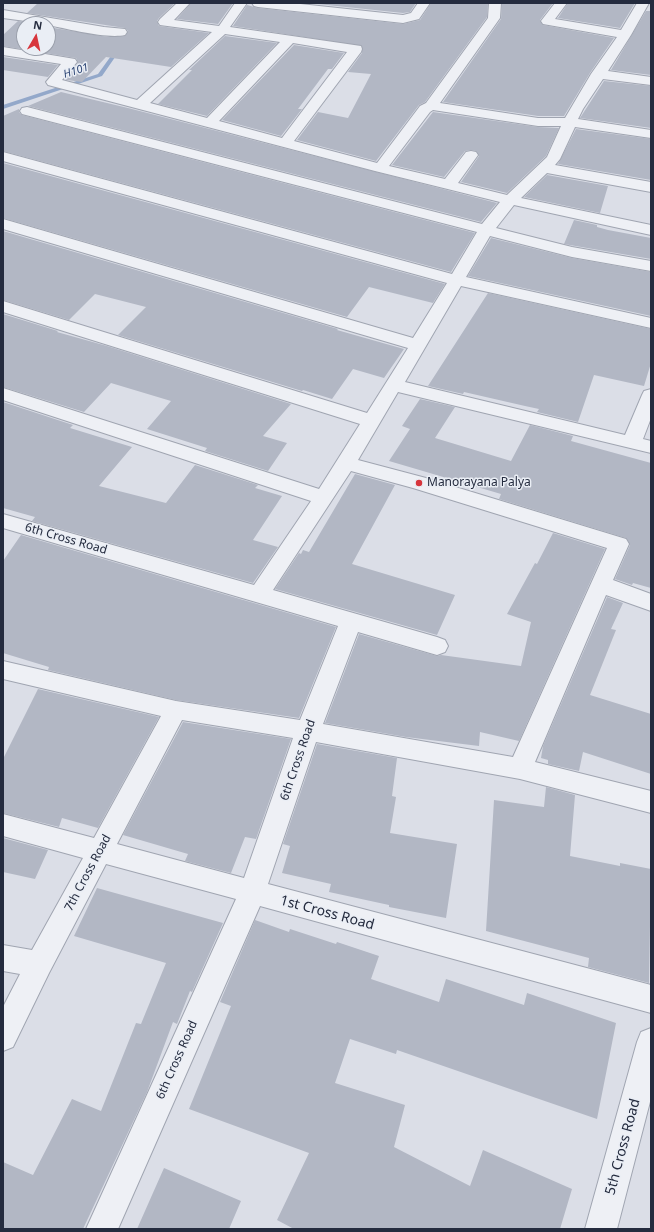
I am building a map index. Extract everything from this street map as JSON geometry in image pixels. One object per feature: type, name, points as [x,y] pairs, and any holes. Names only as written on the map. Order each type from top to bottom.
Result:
[{"type":"street","points":[[184,3],[164,22],[356,49],[286,142]]},
{"type":"street","points":[[140,105],[222,30],[241,3]]},
{"type":"street","points":[[258,3],[403,19],[414,16],[424,3]]},
{"type":"street","points":[[380,168],[425,110],[431,106],[494,18],[494,3]]},
{"type":"street","points":[[561,3],[547,21],[624,35]]},
{"type":"street","points":[[260,594],[322,497],[346,463],[486,230],[510,200],[554,159],[576,109],[643,3]]},
{"type":"street","points":[[3,14],[104,31],[121,32]]},
{"type":"street","points":[[210,123],[290,39]]},
{"type":"street","points":[[3,50],[70,62],[53,82],[448,185],[510,200],[651,230]]},
{"type":"street","points":[[598,74],[651,81]]},
{"type":"street","points":[[431,106],[538,122],[569,122],[651,134]]},
{"type":"street","points":[[27,111],[223,163],[572,252],[651,266]]},
{"type":"street","points":[[448,185],[471,155]]},
{"type":"street","points":[[3,156],[456,280],[651,323]]},
{"type":"street","points":[[544,168],[651,187]]},
{"type":"street","points":[[3,224],[418,345]]},
{"type":"street","points":[[3,306],[371,421]]},
{"type":"street","points":[[393,385],[651,447]]},
{"type":"street","points":[[3,394],[322,497]]},
{"type":"street","points":[[632,442],[651,395]]},
{"type":"street","points":[[346,463],[419,482],[619,544],[600,584],[520,769]]},
{"type":"street","name":"6th Cross Road","points":[[3,521],[260,594],[351,622],[308,731],[252,893],[102,1229]]},
{"type":"street","points":[[600,584],[651,603]]},
{"type":"street","points":[[351,622],[437,646]]},
{"type":"street","points":[[3,670],[176,710],[308,731],[520,769],[651,802]]},
{"type":"street","name":"7th Cross Road","points":[[3,1036],[39,964],[176,710]]},
{"type":"street","name":"1st Cross Road","points":[[3,825],[651,999]]},
{"type":"street","points":[[3,958],[39,964]]},
{"type":"street","name":"5th Cross Road","points":[[601,1229],[651,1042]]},
{"type":"building","points":[[38,3],[175,3],[159,18],[157,21],[159,26],[209,33],[171,67],[106,57],[82,82],[65,79],[78,63],[76,58],[56,55],[56,28],[108,37],[125,36],[128,31],[125,28],[56,17],[56,16],[27,13]]},
{"type":"building","points":[[191,3],[233,3],[218,24],[177,19]]},
{"type":"building","points":[[308,3],[416,3],[410,12],[403,13]]},
{"type":"building","points":[[431,3],[488,3],[487,17],[425,102],[419,105],[376,161],[297,140],[318,112],[348,118],[371,74],[348,72],[362,53],[362,46],[233,26],[247,5],[258,8],[403,24],[420,20]]},
{"type":"building","points":[[502,3],[553,3],[540,20],[543,25],[614,38],[590,73],[564,116],[538,116],[443,102],[501,19]]},
{"type":"building","points":[[568,3],[635,3],[620,28],[558,18]]},
{"type":"building","points":[[646,11],[651,11],[651,75],[611,70]]},
{"type":"building","points":[[16,23],[16,48],[3,46],[3,35]]},
{"type":"building","points":[[225,36],[277,43],[207,116],[158,104],[192,70],[189,70]]},
{"type":"building","points":[[294,45],[344,53],[332,69],[328,69],[298,109],[302,109],[281,136],[222,120]]},
{"type":"building","points":[[3,57],[58,65],[48,77],[3,70]]},
{"type":"building","points":[[604,81],[651,86],[651,128],[580,118]]},
{"type":"building","points":[[61,92],[497,203],[481,222],[28,106]]},
{"type":"building","points":[[19,109],[19,112],[22,115],[475,233],[451,272],[3,151],[3,116]]},
{"type":"building","points":[[433,112],[538,127],[559,128],[546,156],[507,193],[461,182],[479,156],[476,151],[465,151],[444,177],[392,165]]},
{"type":"building","points":[[576,129],[651,139],[651,180],[558,164]]},
{"type":"building","points":[[3,163],[445,284],[433,303],[369,287],[347,317],[3,218]]},
{"type":"building","points":[[547,175],[608,186],[600,213],[524,197]]},
{"type":"building","points":[[574,220],[597,225],[597,227],[608,230],[651,238],[651,259],[564,244]]},
{"type":"building","points":[[3,231],[404,349],[384,378],[353,369],[332,399],[303,390],[302,391],[118,335],[146,307],[95,294],[69,320],[3,300]]},
{"type":"building","points":[[491,238],[572,258],[651,272],[651,316],[468,276]]},
{"type":"building","points":[[488,293],[651,329],[651,363],[644,386],[594,375],[578,422],[537,412],[539,409],[464,392],[463,394],[428,386]]},
{"type":"building","points":[[3,314],[291,404],[263,436],[287,443],[268,471],[205,451],[207,448],[147,429],[171,401],[111,383],[84,412],[3,387]]},
{"type":"building","points":[[420,399],[455,407],[435,438],[511,461],[530,425],[573,436],[571,441],[651,463],[651,588],[633,583],[632,585],[615,579],[630,545],[626,538],[499,499],[501,494],[389,461],[410,429],[402,426]]},
{"type":"building","points":[[3,402],[73,425],[70,428],[132,447],[99,486],[166,503],[195,465],[258,485],[255,488],[282,496],[253,540],[278,547],[253,583],[32,521],[35,517],[3,508]]},
{"type":"building","points":[[355,474],[395,485],[352,564],[455,595],[437,635],[275,589],[299,553],[301,554],[303,550],[309,552]]},
{"type":"building","points":[[553,533],[605,549],[519,741],[480,732],[479,746],[406,737],[325,723],[359,634],[437,656],[441,655],[521,666],[531,622],[507,614],[535,563],[537,564]]},
{"type":"building","points":[[21,535],[336,627],[299,718],[176,700],[48,670],[49,667],[3,653],[3,561]]},
{"type":"building","points":[[607,597],[623,603],[611,629],[616,630],[590,695],[651,714],[651,774],[583,752],[579,771],[548,764],[548,760],[541,758],[543,746]]},
{"type":"building","points":[[38,689],[159,717],[98,828],[62,818],[59,827],[3,813],[3,759]]},
{"type":"building","points":[[183,722],[291,739],[256,839],[245,837],[231,873],[185,861],[188,854],[123,835]]},
{"type":"building","points":[[317,744],[397,758],[392,796],[396,797],[390,833],[457,844],[446,918],[389,907],[389,905],[329,892],[331,884],[282,873],[290,846],[283,844]]},
{"type":"building","points":[[546,787],[575,795],[570,856],[620,866],[620,863],[651,869],[649,983],[588,967],[589,958],[486,931],[494,800],[544,807]]},
{"type":"building","points":[[3,838],[48,850],[35,879],[3,872]]},
{"type":"building","points":[[97,888],[223,923],[192,992],[190,991],[177,1024],[173,1022],[147,1092],[83,1229],[3,1229],[3,1162],[33,1175],[72,1099],[101,1111],[136,1023],[141,1024],[166,963],[74,936]]},
{"type":"building","points":[[255,920],[289,932],[290,929],[336,944],[337,942],[379,956],[371,979],[439,1002],[446,979],[524,1005],[527,993],[616,1023],[597,1119],[397,1050],[396,1054],[350,1039],[335,1083],[405,1105],[394,1147],[470,1186],[483,1150],[572,1189],[560,1229],[294,1229],[277,1220],[309,1153],[189,1109],[231,1006],[220,1002]]},
{"type":"building","points":[[164,1168],[241,1201],[229,1229],[137,1229]]},
{"type":"waterway","name":"H101","points":[[3,107],[100,75],[118,50]]},
{"type":"place","name":"Manorayana Palya","points":[[419,483]]}]
